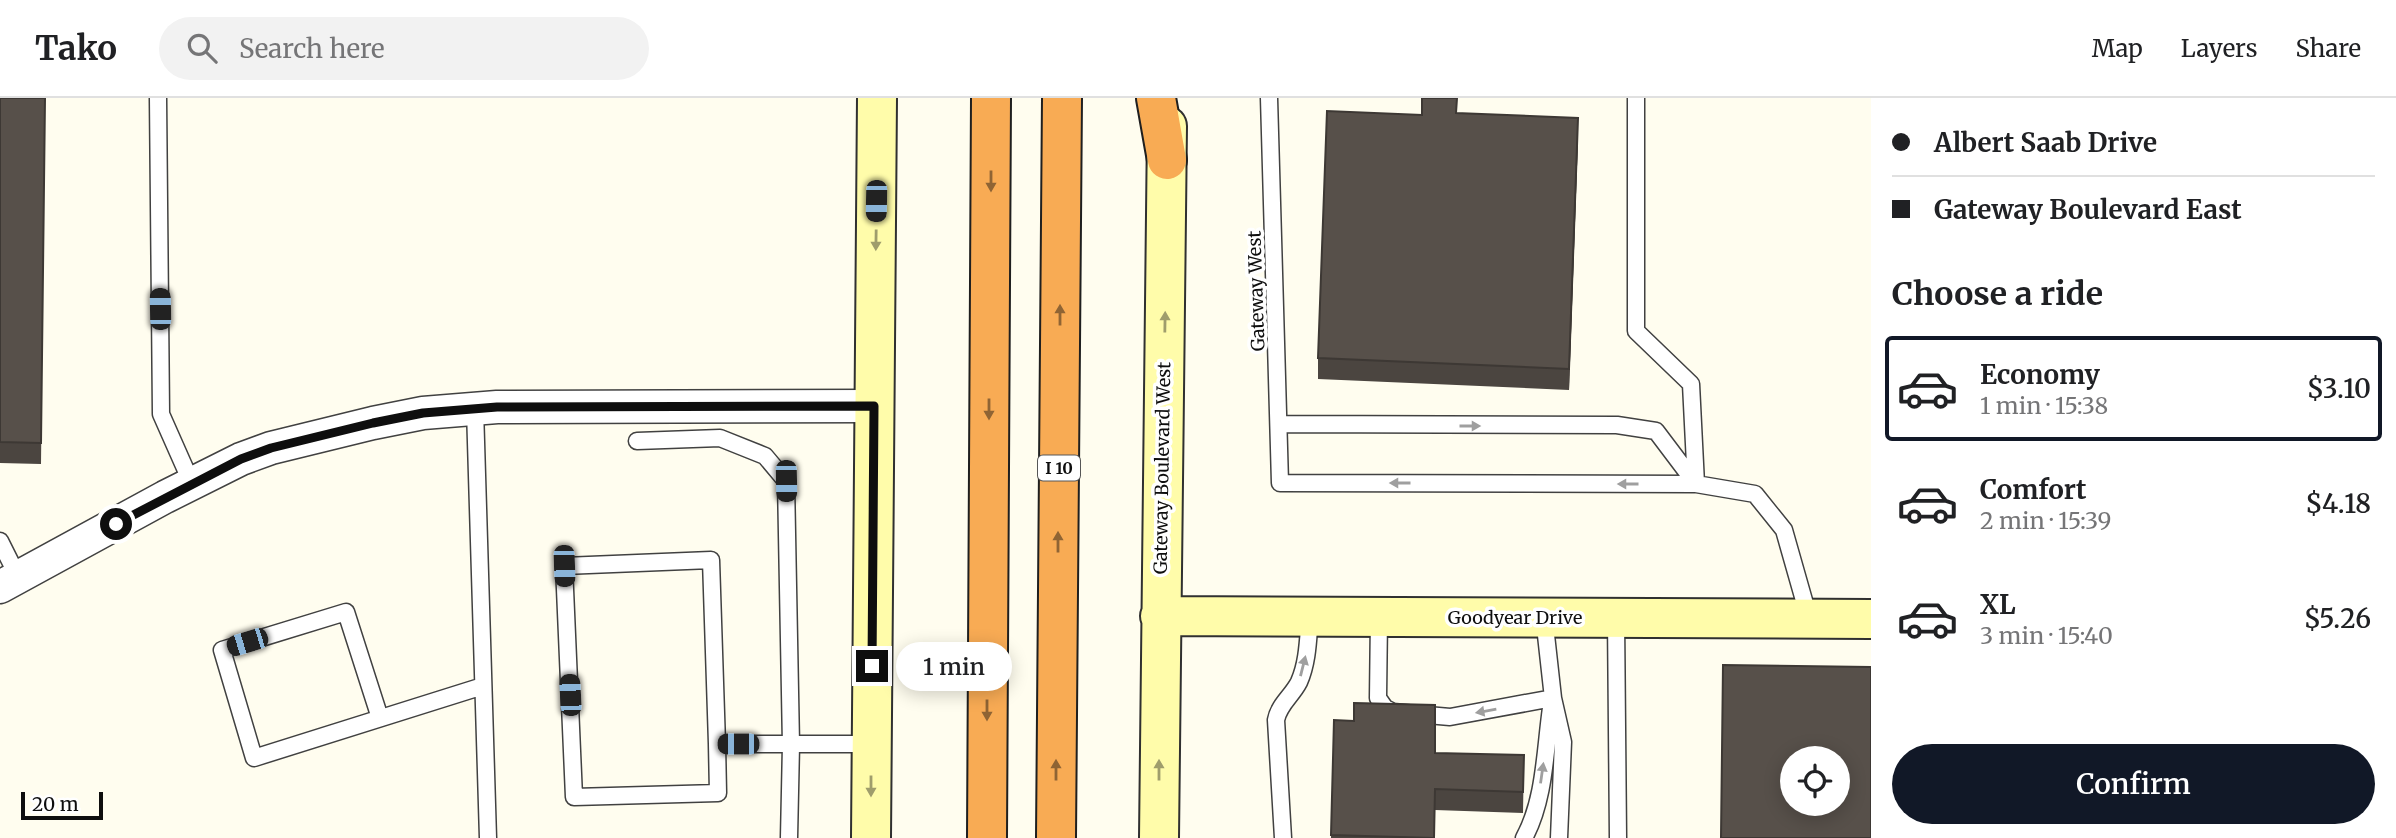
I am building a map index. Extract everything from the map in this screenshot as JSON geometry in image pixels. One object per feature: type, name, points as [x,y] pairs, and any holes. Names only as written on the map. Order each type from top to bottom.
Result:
[{"type":"highway","name":"I 10","points":[[1056,838],[1062,98]]},
{"type":"highway","points":[[1156,98],[1167,160]]},
{"type":"highway","points":[[987,838],[990,103]]},
{"type":"main road","points":[[871,838],[877,98]]},
{"type":"main road","name":"Gateway Boulevard West","points":[[1158,838],[1168,98]]},
{"type":"main road","name":"Goodyear Drive","points":[[1160,615],[1871,619]]},
{"type":"street","points":[[9,582],[241,459],[271,448],[398,418],[497,407],[874,406]]},
{"type":"lane","points":[[158,98],[161,414],[192,484]]},
{"type":"lane","name":"Gateway West","points":[[1269,98],[1280,483],[1696,484]]},
{"type":"lane","points":[[1636,98],[1636,331],[1691,384],[1696,484]]},
{"type":"lane","points":[[475,409],[488,838]]},
{"type":"lane","points":[[1279,424],[1617,425],[1656,431],[1696,484],[1755,494],[1784,530],[1810,618]]},
{"type":"lane","points":[[637,441],[720,439],[765,456],[786,481],[791,745],[789,838]]},
{"type":"lane","points":[[0,541],[9,582]]},
{"type":"lane","points":[[711,560],[717,744],[718,793],[574,797],[564,566],[711,560]]},
{"type":"lane","points":[[380,718],[346,612],[222,650],[254,758],[483,686]]},
{"type":"lane","points":[[1283,838],[1276,720],[1278,709],[1297,685],[1302,673],[1310,616]]},
{"type":"lane","points":[[1379,617],[1378,698],[1385,708],[1393,712],[1450,717],[1553,698]]},
{"type":"lane","points":[[1544,617],[1553,698],[1563,742],[1559,838]]},
{"type":"lane","points":[[1616,618],[1618,838]]},
{"type":"lane","points":[[1524,838],[1531,824],[1539,794],[1553,698]]},
{"type":"lane","points":[[717,744],[872,744]]},
{"type":"building","points":[[0,98],[45,98],[41,443],[0,442]]},
{"type":"building","points":[[1422,98],[1457,98],[1456,113],[1578,118],[1569,369],[1318,358],[1327,111],[1422,115]]},
{"type":"building","points":[[1723,665],[1871,667],[1871,838],[1721,838]]},
{"type":"building","points":[[1354,703],[1435,705],[1435,753],[1524,755],[1523,792],[1435,789],[1434,838],[1331,835],[1334,720],[1354,721]]},
{"type":"route","points":[[116,524],[241,459],[271,448],[423,413],[497,407],[874,406],[872,666]]}]
